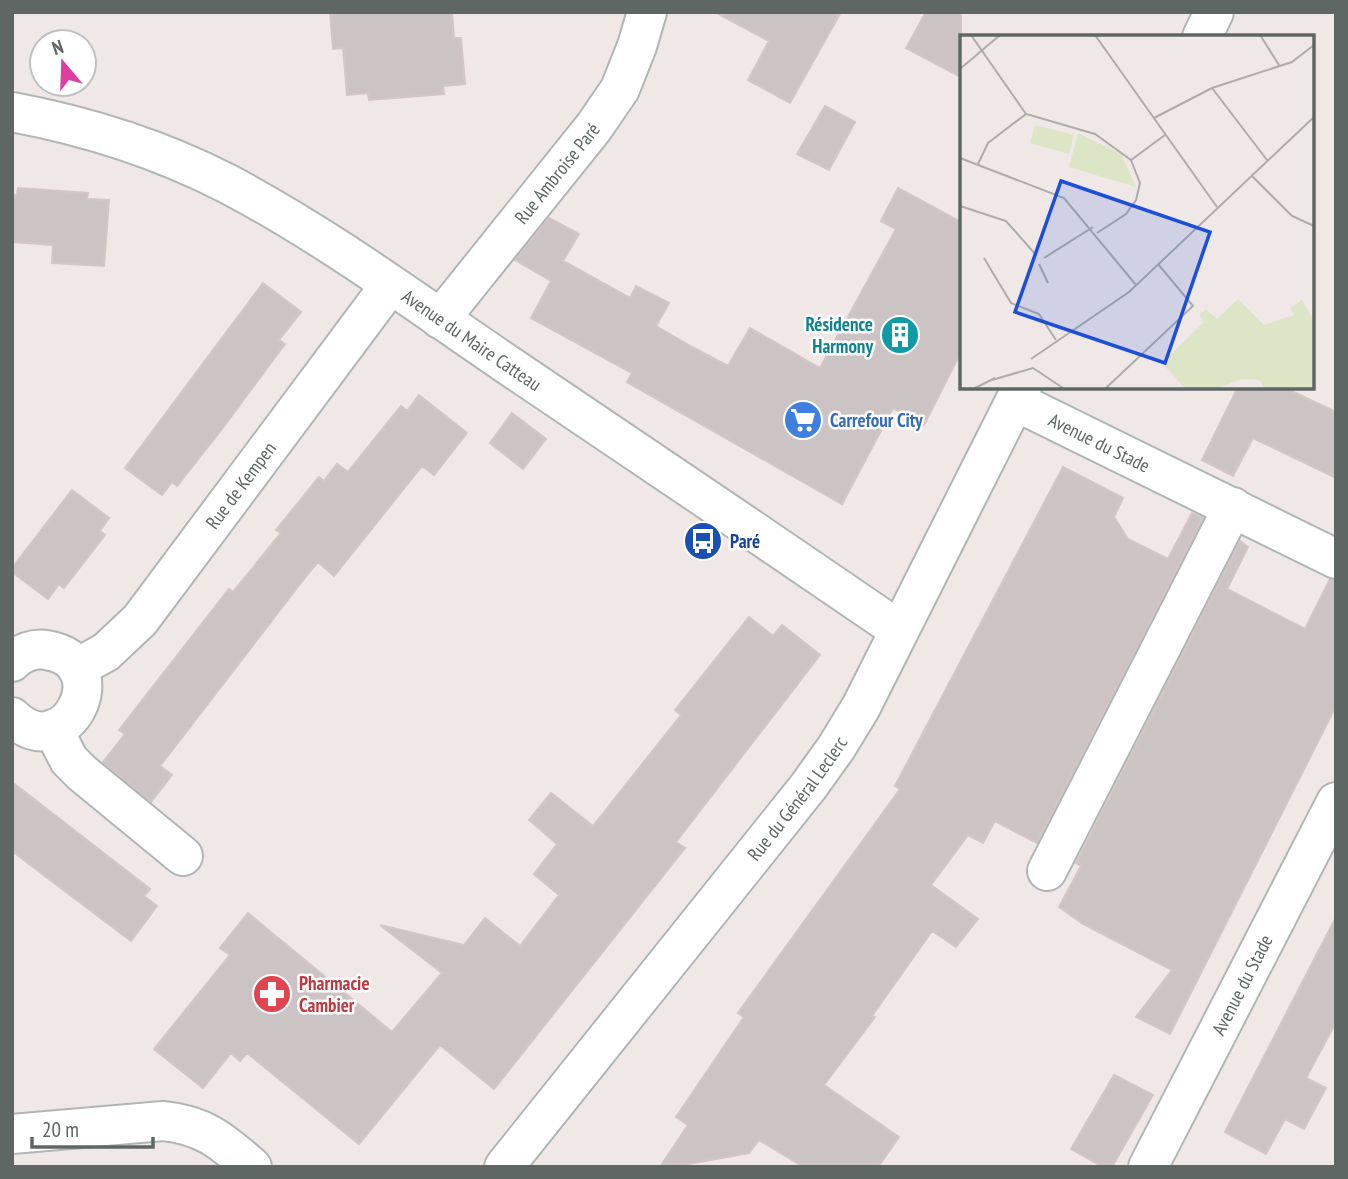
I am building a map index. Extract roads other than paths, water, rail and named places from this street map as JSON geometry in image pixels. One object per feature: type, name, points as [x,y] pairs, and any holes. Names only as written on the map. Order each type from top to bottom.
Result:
[{"type":"street","name":"Rue Ambroise Paré","points":[[440,319],[594,127],[620,89],[638,46],[647,12]]},
{"type":"street","points":[[1203,35],[1214,12]]},
{"type":"street","name":"Avenue du Maire Catteau","points":[[12,112],[76,125],[125,141],[187,165],[259,203],[390,285],[899,630]]},
{"type":"street","name":"Rue de Kempen","points":[[77,668],[106,652],[140,620],[390,285]]},
{"type":"street","name":"Rue du Général Leclerc","points":[[504,1167],[808,787],[836,748],[861,707],[1018,394]]},
{"type":"street","name":"Avenue du Stade","points":[[1018,394],[1233,508],[1336,559]]},
{"type":"street","points":[[1046,871],[1233,508]]},
{"type":"street","points":[[12,662],[27,652],[41,649],[61,654],[77,668],[82,680],[80,705],[74,716],[53,729],[26,727],[12,717]]},
{"type":"street","points":[[53,729],[69,760],[82,773],[183,856]]},
{"type":"street","name":"Avenue du Stade","points":[[1148,1167],[1336,802]]},
{"type":"street","points":[[12,1134],[163,1121],[179,1123],[212,1134],[252,1167]]},
{"type":"place","name":"Résidence Harmony","points":[[900,335]]},
{"type":"place","name":"Carrefour City","points":[[803,420]]},
{"type":"place","name":"Paré","points":[[703,541]]},
{"type":"place","name":"Pharmacie Cambier","points":[[272,994]]}]
